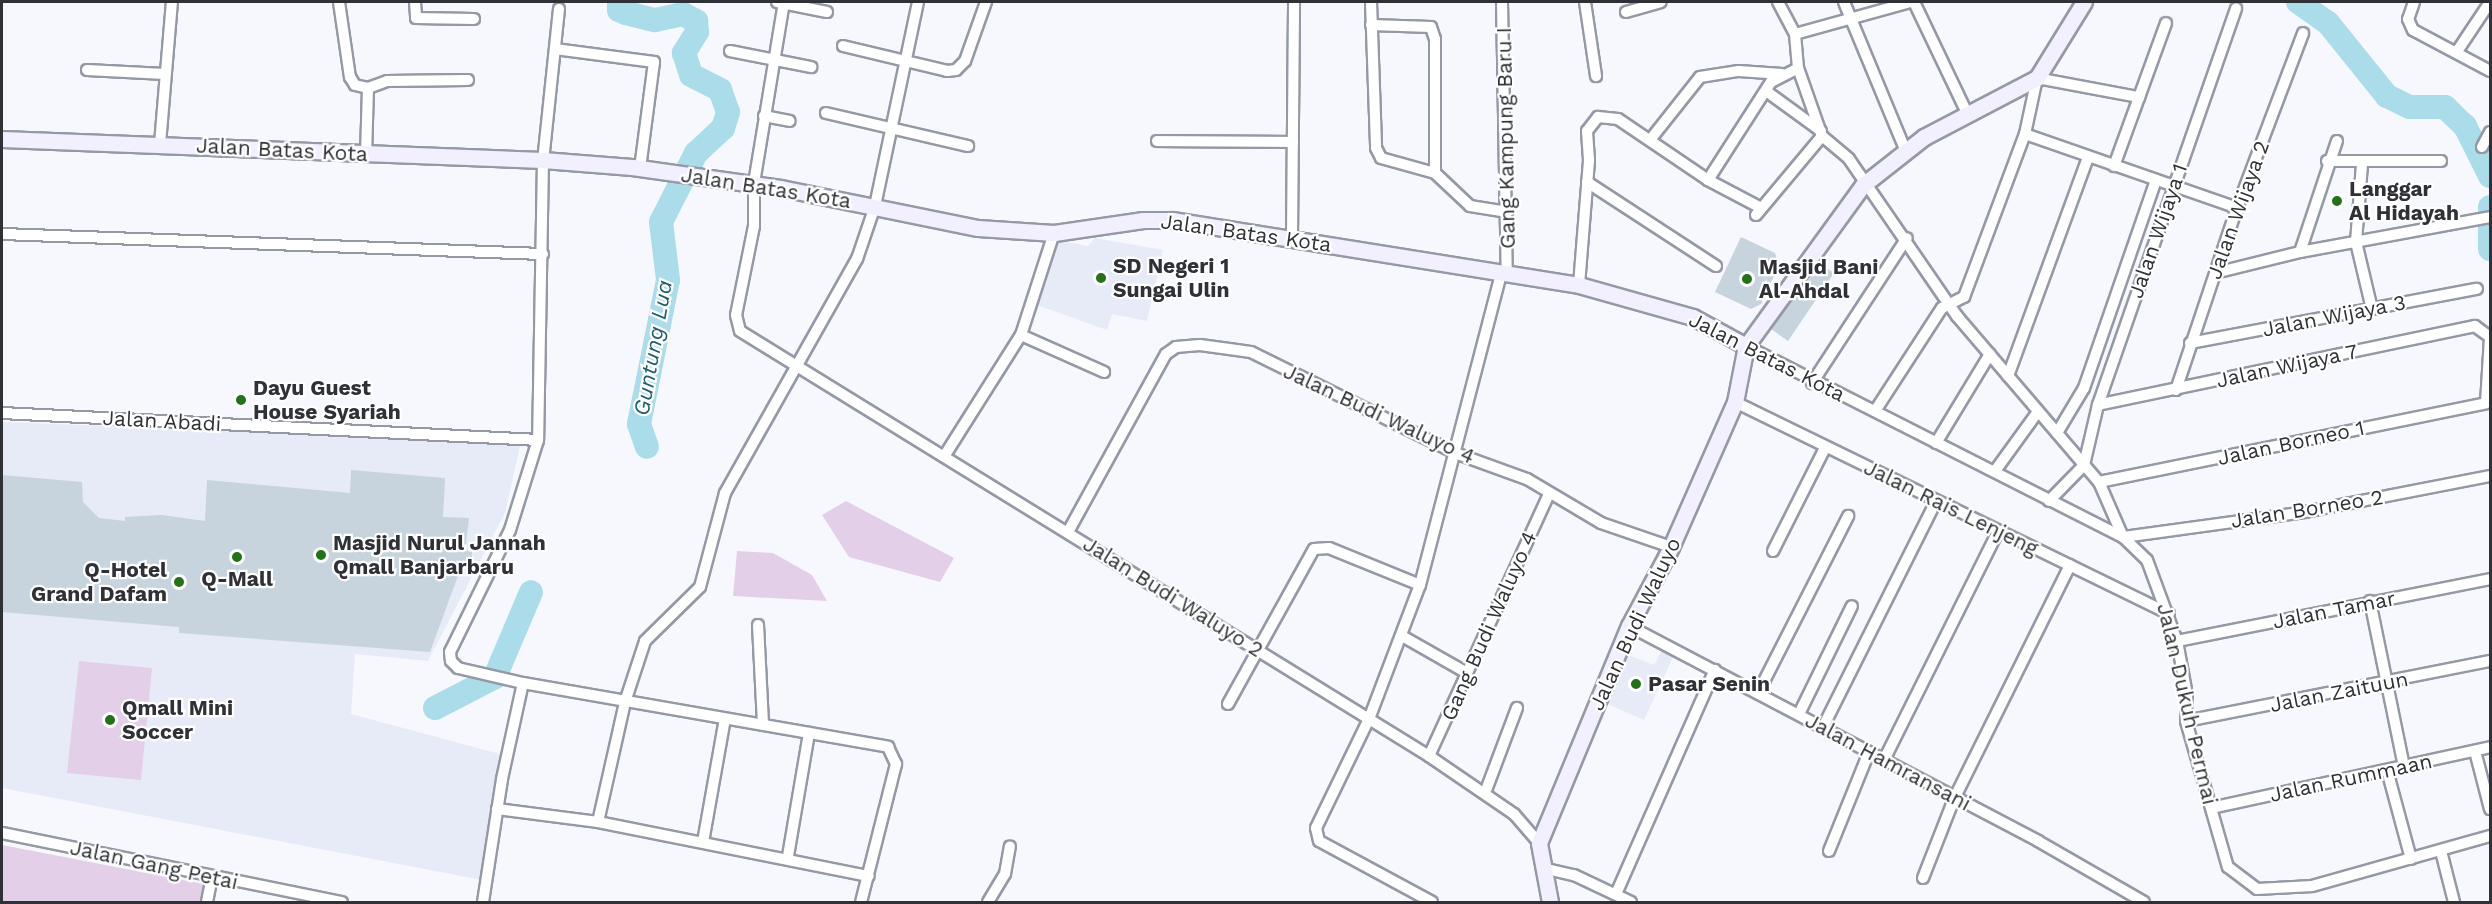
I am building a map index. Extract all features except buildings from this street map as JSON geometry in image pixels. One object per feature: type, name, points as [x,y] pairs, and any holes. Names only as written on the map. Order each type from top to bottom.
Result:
[{"type":"street","points":[[160,144],[172,2]]},
{"type":"street","points":[[339,2],[350,77],[355,85],[368,88],[387,81],[468,81]]},
{"type":"street","points":[[415,2],[416,18],[474,19]]},
{"type":"street","points":[[754,183],[782,2],[827,12]]},
{"type":"street","points":[[598,822],[625,702],[650,633],[700,587],[725,493],[857,259],[875,206],[889,128],[918,2]]},
{"type":"street","points":[[843,46],[956,70],[965,60],[986,2]]},
{"type":"street","points":[[1292,237],[1294,2]]},
{"type":"street","points":[[1371,2],[1378,154],[1395,164],[1435,173],[1470,206],[1508,212]]},
{"type":"street","name":"Gang Kampung Baru I","points":[[1432,903],[1319,841],[1316,828],[1369,718],[1402,636],[1419,585],[1504,274],[1508,212],[1502,2]]},
{"type":"street","points":[[1585,2],[1596,76]]},
{"type":"street","points":[[1626,12],[1661,2]]},
{"type":"street","points":[[1778,2],[1795,34],[1798,68],[1822,133]]},
{"type":"street","points":[[1844,2],[1905,149]]},
{"type":"street","points":[[1795,34],[1912,2],[1966,111]]},
{"type":"street","points":[[1875,411],[1942,308],[1964,297],[2025,134],[2037,78],[2084,2]]},
{"type":"street","points":[[2414,2],[2409,23],[2413,30],[2458,50],[2490,71]]},
{"type":"street","points":[[2458,50],[2490,2]]},
{"type":"street","name":"Jalan Wijaya 1","points":[[2085,460],[2098,405],[2236,8]]},
{"type":"street","points":[[559,9],[543,160],[538,440],[510,530],[450,656],[459,668],[522,683],[888,747],[896,757],[861,903]]},
{"type":"street","points":[[2114,166],[2166,23]]},
{"type":"street","points":[[1371,25],[1431,27],[1435,39],[1435,173]]},
{"type":"street","name":"Jalan Wijaya 2","points":[[2176,390],[2237,208],[2303,33]]},
{"type":"street","points":[[555,49],[654,62],[640,168]]},
{"type":"street","points":[[730,51],[811,67]]},
{"type":"street","points":[[1650,140],[1700,77],[1739,71],[1782,74],[1798,68]]},
{"type":"street","points":[[87,70],[165,74]]},
{"type":"street","points":[[1708,180],[1766,91],[1782,74]]},
{"type":"street","points":[[1746,346],[1863,185],[1905,149],[1966,111],[2037,78],[2139,97]]},
{"type":"street","points":[[366,154],[368,88]]},
{"type":"street","points":[[1766,91],[1822,133],[1849,159],[1863,185],[1907,238],[1951,305],[2037,413],[2085,460],[2100,482],[2123,537]]},
{"type":"street","points":[[826,112],[968,146]]},
{"type":"street","points":[[764,116],[790,121]]},
{"type":"street","points":[[1579,285],[1587,182],[1587,131],[1598,117],[1618,119],[1758,212],[1822,133]]},
{"type":"street","points":[[2482,147],[2490,132]]},
{"type":"street","points":[[2025,134],[2155,183],[2174,186],[2237,208]]},
{"type":"street","name":"Jalan Batas Kota","points":[[2,139],[543,160],[640,168],[754,183],[978,228],[1054,233],[1143,220],[1173,220],[1292,237],[1579,285],[1693,317],[1812,382],[1875,411],[2123,537],[2147,560],[2158,586]]},
{"type":"street","points":[[1157,141],[1293,142]]},
{"type":"street","points":[[2300,252],[2327,161],[2337,141]]},
{"type":"street","points":[[2008,376],[2088,157]]},
{"type":"street","points":[[2327,161],[2362,164],[2441,161]]},
{"type":"street","points":[[2362,164],[2356,242],[2372,309]]},
{"type":"street","points":[[1587,182],[1716,266]]},
{"type":"street","name":"Jalan Budi Waluyo 2","points":[[754,183],[754,226],[737,326],[1430,756],[1514,814],[1539,843]]},
{"type":"street","points":[[2057,433],[2084,388],[2155,183]]},
{"type":"street","points":[[2215,273],[2300,252],[2487,217]]},
{"type":"street","points":[[945,455],[1021,335],[1054,233]]},
{"type":"street","points":[[2,234],[543,254]]},
{"type":"street","points":[[1812,382],[1907,238]]},
{"type":"street","name":"Jalan Wijaya 3","points":[[2190,343],[2477,289]]},
{"type":"street","name":"Jalan Wijaya 7","points":[[2098,405],[2475,326],[2490,337],[2489,401],[2481,404]]},
{"type":"street","points":[[1021,335],[1104,372]]},
{"type":"street","name":"Jalan Budi Waluyo 4","points":[[1068,532],[1171,350],[1229,346],[1251,352],[1455,453],[1519,475],[1548,496],[1601,523],[1671,548]]},
{"type":"street","name":"Jalan Budi Waluyo","points":[[1539,843],[1629,626],[1671,548],[1735,402],[1746,346]]},
{"type":"street","points":[[1936,443],[1990,354]]},
{"type":"street","name":"Jalan Rais Lenjeng","points":[[1735,402],[1825,448],[2169,614]]},
{"type":"street","name":"Jalan Borneo 1","points":[[2100,482],[2481,404]]},
{"type":"street","name":"Jalan Abadi","points":[[2,413],[538,440]]},
{"type":"street","points":[[1995,471],[2037,413]]},
{"type":"street","points":[[1773,551],[1825,448]]},
{"type":"street","points":[[2049,501],[2085,460]]},
{"type":"street","name":"Jalan Borneo 2","points":[[2123,537],[2305,512],[2490,476]]},
{"type":"street","name":"Gang Budi Waluyo 4","points":[[1430,756],[1548,496]]},
{"type":"street","points":[[1823,727],[1936,501]]},
{"type":"street","points":[[1758,693],[1848,516]]},
{"type":"street","points":[[1884,760],[1998,531]]},
{"type":"street","points":[[1228,705],[1314,549],[1329,548],[1419,585]]},
{"type":"street","points":[[1923,878],[1954,799],[2070,565]]},
{"type":"street","name":"Jalan Tamar","points":[[2177,641],[2370,601],[2427,595],[2490,579]]},
{"type":"street","name":"Jalan Dukuh Permai","points":[[2158,586],[2177,641],[2187,696],[2186,721],[2228,867],[2257,889],[2312,886],[2490,836]]},
{"type":"street","points":[[2370,601],[2404,766]]},
{"type":"street","points":[[1799,714],[1852,606]]},
{"type":"street","points":[[758,625],[763,725]]},
{"type":"street","name":"Jalan Hamransani","points":[[1629,626],[1799,714],[2140,901]]},
{"type":"street","points":[[1402,636],[1467,673]]},
{"type":"street","name":"Jalan Zaituun","points":[[2186,721],[2388,683],[2490,661]]},
{"type":"street","points":[[1616,894],[1716,670]]},
{"type":"street","points":[[483,903],[497,809],[522,683]]},
{"type":"street","points":[[1485,793],[1517,708]]},
{"type":"street","points":[[703,842],[725,719]]},
{"type":"street","points":[[788,856],[809,733]]},
{"type":"street","name":"Jalan Rummaan","points":[[2211,808],[2490,747]]},
{"type":"street","points":[[2475,751],[2490,809]]},
{"type":"street","points":[[1829,851],[1869,752]]},
{"type":"street","points":[[2387,770],[2411,859]]},
{"type":"street","points":[[497,809],[598,822],[788,856],[869,876]]},
{"type":"street","name":"Jalan Gang Petai","points":[[2,833],[342,903]]},
{"type":"street","points":[[1539,843],[1547,869],[1550,903]]},
{"type":"street","points":[[988,903],[1005,874],[1010,846]]},
{"type":"street","points":[[2440,851],[2454,903]]},
{"type":"street","points":[[1547,869],[1574,874],[1631,903]]},
{"type":"street","points":[[207,903],[212,877]]},
{"type":"shaded area","name":"SD Negeri 1 Sungai Ulin","points":[[1095,238],[1163,250],[1147,321],[1112,314],[1107,330],[1037,305],[1059,241],[1088,246]]},
{"type":"shaded area","points":[[2,422],[521,442],[505,513],[428,661],[355,654],[351,714],[500,754],[482,880],[2,788]]},
{"type":"shaded area","points":[[846,501],[954,558],[940,582],[849,557],[822,515]]},
{"type":"shaded area","points":[[737,551],[773,553],[812,575],[827,601],[733,596]]},
{"type":"shaded area","name":"Pasar Senin","points":[[1662,650],[1674,655],[1644,720],[1605,703],[1624,653],[1654,665]]},
{"type":"shaded area","name":"Qmall Mini Soccer","points":[[79,661],[152,668],[141,780],[67,773]]},
{"type":"shaded area","points":[[2,845],[209,885],[206,902],[2,902]]},
{"type":"waterway","name":"Guntung Lua","points":[[619,2],[619,10],[626,13],[655,20],[683,14],[696,21],[697,32],[684,53],[691,75],[720,90],[728,112],[723,128],[696,153],[661,222],[668,280],[639,424],[647,447]]},
{"type":"waterway","points":[[2298,2],[2328,23],[2387,96],[2410,107],[2445,107],[2465,126],[2490,176]]},
{"type":"waterway","points":[[2490,207],[2490,249]]},
{"type":"waterway","points":[[435,708],[495,677],[531,592]]},
{"type":"place","name":"Langgar Al Hidayah","points":[[2337,201]]},
{"type":"place","name":"SD Negeri 1 Sungai Ulin","points":[[1101,278]]},
{"type":"place","name":"Masjid Bani Al-Ahdal","points":[[1747,279]]},
{"type":"place","name":"Dayu Guest House Syariah","points":[[241,400]]},
{"type":"place","name":"Masjid Nurul Jannah Qmall Banjarbaru","points":[[321,555]]},
{"type":"place","name":"Q-Mall","points":[[237,557]]},
{"type":"place","name":"Q-Hotel Grand Dafam","points":[[179,582]]},
{"type":"place","name":"Pasar Senin","points":[[1636,684]]},
{"type":"place","name":"Qmall Mini Soccer","points":[[110,720]]}]
